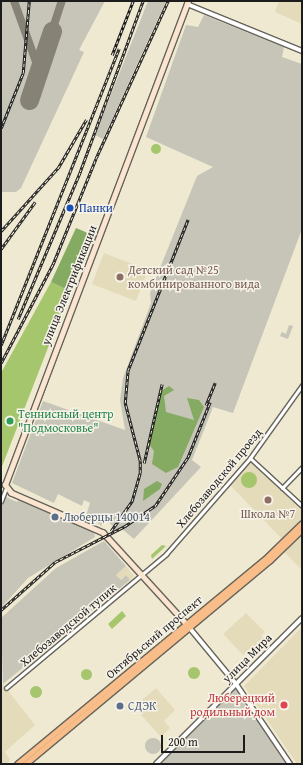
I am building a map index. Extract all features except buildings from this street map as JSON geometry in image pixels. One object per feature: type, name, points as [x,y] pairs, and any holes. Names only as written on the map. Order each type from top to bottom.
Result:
[{"type":"main road","name":"улица Электрификации","points":[[6,488],[45,374],[188,3]]},
{"type":"main road","points":[[6,488],[96,528],[187,626]]},
{"type":"main road","name":"Октябрьский проспект","points":[[187,626],[302,523]]},
{"type":"main road","name":"Октябрьский проспект","points":[[17,764],[187,626],[302,529]]},
{"type":"main road","name":"Октябрьский проспект","points":[[25,764],[40,746]]},
{"type":"street","points":[[188,3],[302,51]]},
{"type":"street","name":"Хлебозаводской проезд","points":[[142,576],[166,554],[250,458],[302,385]]},
{"type":"street","points":[[250,458],[302,506]]},
{"type":"street","points":[[282,488],[302,467]]},
{"type":"street","points":[[1,501],[6,488]]},
{"type":"street","name":"Хлебозаводской тупик","points":[[6,688],[142,576]]},
{"type":"street","name":"улица Мира","points":[[156,764],[302,618]]},
{"type":"street","points":[[187,626],[236,684],[290,764]]},
{"type":"shaded area","points":[[1,1],[105,1],[79,50],[84,52],[21,188],[16,192],[1,192]]},
{"type":"shaded area","points":[[148,1],[166,1],[103,139],[95,135]]},
{"type":"shaded area","points":[[279,1],[302,1],[302,24],[275,12]]},
{"type":"shaded area","points":[[204,15],[284,47],[282,57],[302,64],[302,229],[233,413],[213,407],[192,460],[201,467],[134,539],[122,529],[117,532],[106,518],[102,526],[86,516],[90,503],[84,500],[82,506],[58,494],[54,503],[12,483],[43,401],[125,430],[120,400],[123,378],[151,303],[150,293],[197,176],[213,167],[146,137],[186,25],[198,27]]},
{"type":"shaded area","name":"Детский сад №25 комбинированного вида","points":[[104,253],[148,270],[136,301],[92,284]]},
{"type":"shaded area","points":[[289,325],[293,326],[288,339],[280,336],[282,332],[286,334]]},
{"type":"shaded area","name":"Школа №7","points":[[251,461],[302,511],[302,518],[282,539],[230,485]]},
{"type":"shaded area","points":[[4,496],[17,502],[19,498],[93,530],[95,537],[28,578],[1,608],[1,506]]},
{"type":"shaded area","points":[[302,534],[302,570],[284,552]]},
{"type":"shaded area","points":[[104,541],[126,566],[116,575],[121,580],[126,575],[130,580],[3,684],[1,618],[56,568]]},
{"type":"shaded area","points":[[126,566],[134,576],[130,580],[126,575],[121,580],[116,575]]},
{"type":"shaded area","points":[[246,613],[265,632],[261,636],[266,640],[255,652],[250,648],[243,655],[223,634]]},
{"type":"shaded area","points":[[302,627],[302,764],[297,764],[244,686]]},
{"type":"shaded area","points":[[1,682],[35,725],[5,752],[10,760],[6,764],[1,764]]},
{"type":"shaded area","points":[[156,688],[175,710],[164,721],[170,728],[161,737],[134,707]]},
{"type":"shaded area","points":[[236,688],[286,764],[159,764]]},
{"type":"shaded area","points":[[153,738],[159,740],[161,746],[159,752],[153,754],[147,752],[145,746],[147,740]]},
{"type":"green space","points":[[154,144],[158,144],[160,145],[160,153],[154,154],[151,151],[151,147]]},
{"type":"green space","points":[[76,228],[95,236],[70,291],[51,282]]},
{"type":"green space","name":"Теннисный центр \"Подмосковье\"","points":[[51,282],[70,291],[1,469],[1,373]]},
{"type":"green space","points":[[169,386],[174,390],[164,396],[166,412],[194,420],[187,398],[199,400],[204,407],[178,467],[166,473],[152,464],[154,451],[148,443],[161,391]]},
{"type":"green space","points":[[249,472],[256,477],[257,480],[252,487],[249,488],[242,483],[241,480],[246,473]]},
{"type":"green space","points":[[157,481],[162,484],[160,489],[143,501],[144,489]]},
{"type":"green space","points":[[162,545],[166,546],[152,559],[151,555]]},
{"type":"green space","points":[[122,611],[126,616],[112,629],[108,624]]},
{"type":"green space","points":[[194,667],[198,669],[200,673],[198,677],[194,679],[190,677],[188,673],[190,669]]},
{"type":"green space","points":[[84,669],[88,669],[90,670],[90,678],[84,679],[81,676],[81,672]]},
{"type":"green space","points":[[34,686],[38,686],[42,692],[38,698],[34,698],[30,694],[30,690]]},
{"type":"taxiway","points":[[14,1],[39,70]]},
{"type":"taxiway","points":[[52,31],[62,1]]},
{"type":"runway","points":[[29,100],[52,31]]},
{"type":"railway","points":[[1,128],[23,73],[29,1]]},
{"type":"railway","points":[[112,55],[133,1]]},
{"type":"railway","points":[[18,319],[80,172],[143,1]]},
{"type":"railway","points":[[1,363],[53,264],[96,158],[168,1]]},
{"type":"railway","points":[[1,345],[119,49]]},
{"type":"railway","points":[[1,231],[58,168],[86,120]]},
{"type":"railway","points":[[1,249],[35,202]]},
{"type":"railway","points":[[111,531],[132,501],[140,473],[140,461],[125,403],[128,370],[188,219]]},
{"type":"railway","points":[[206,405],[215,383]]},
{"type":"railway","points":[[144,463],[162,384]]},
{"type":"railway","points":[[1,610],[55,562],[125,526],[155,506],[188,457],[210,402]]},
{"type":"place","name":"Панки","points":[[70,208]]},
{"type":"place","name":"Детский сад №25 комбинированного вида","points":[[120,277]]},
{"type":"place","name":"Теннисный центр \"Подмосковье\"","points":[[10,421]]},
{"type":"place","name":"Школа №7","points":[[268,500]]},
{"type":"place","name":"Люберцы 140014","points":[[55,517]]},
{"type":"place","name":"Люберецкий родильный дом","points":[[284,705]]},
{"type":"place","name":"СДЭК","points":[[120,706]]}]
